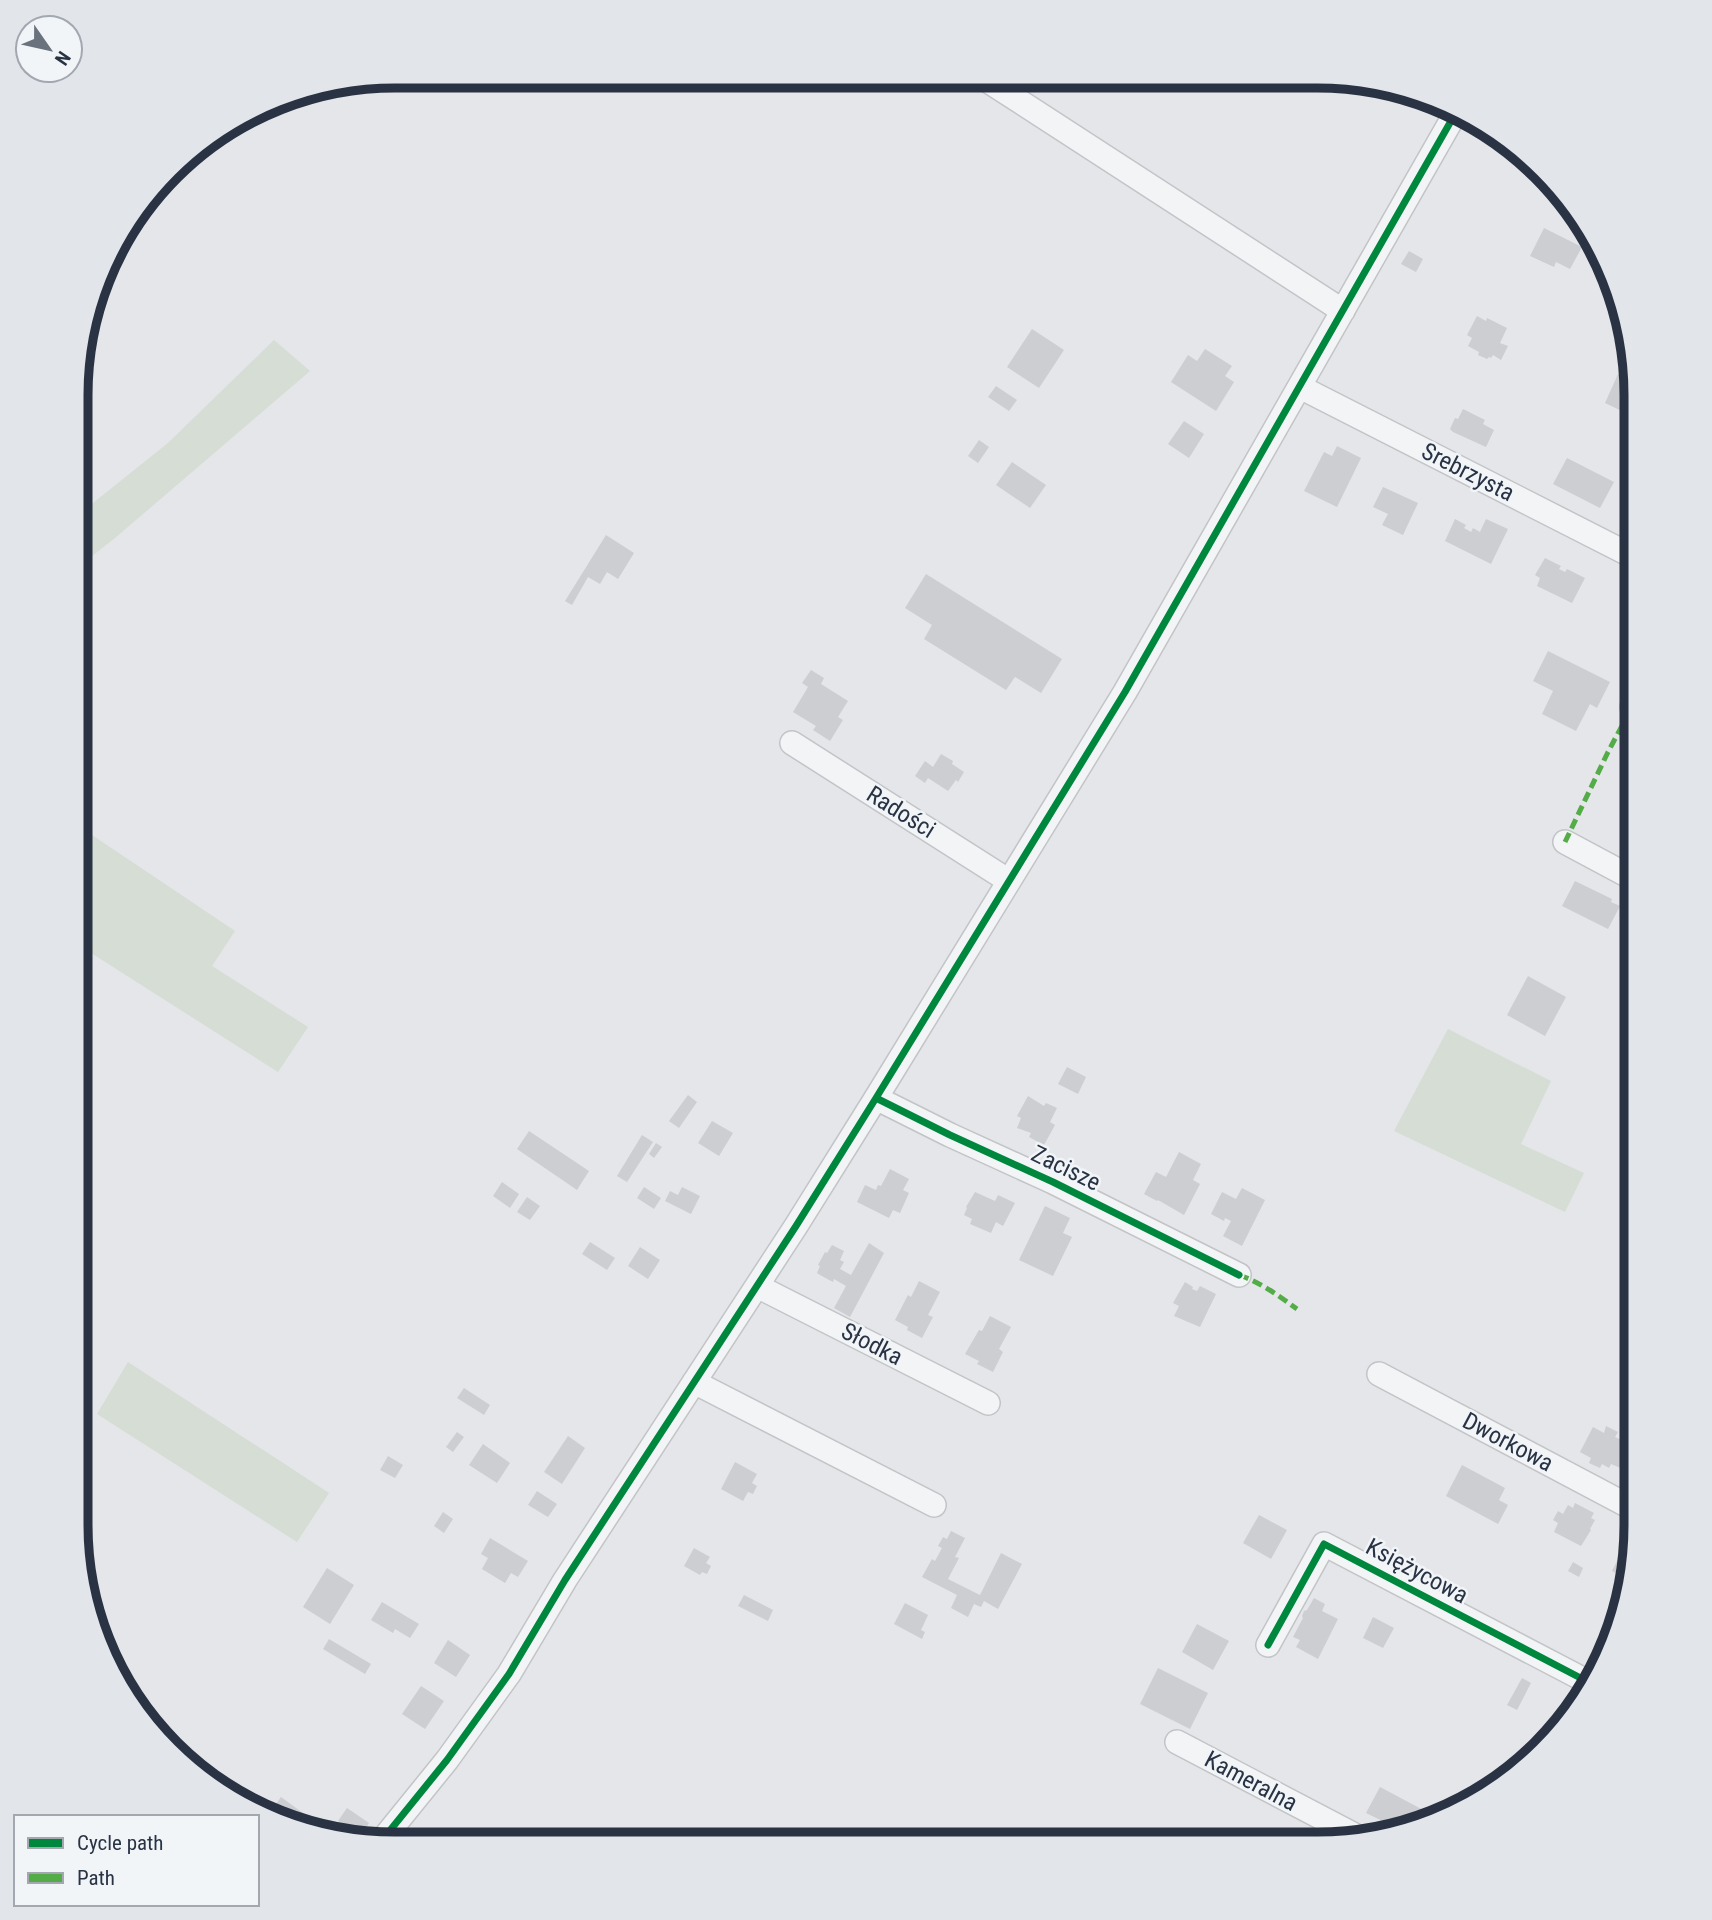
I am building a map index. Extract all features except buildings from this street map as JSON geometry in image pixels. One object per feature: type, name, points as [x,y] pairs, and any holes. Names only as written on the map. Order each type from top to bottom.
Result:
[{"type":"street","points":[[999,88],[1343,311]]},
{"type":"street","points":[[389,1832],[447,1760],[509,1674],[565,1580],[876,1098],[1125,692],[1452,119]]},
{"type":"street","name":"Srebrzysta","points":[[1302,383],[1624,552]]},
{"type":"street","name":"Radości","points":[[792,743],[1009,881]]},
{"type":"street","points":[[1565,842],[1624,874]]},
{"type":"street","name":"Zacisze","points":[[876,1098],[1239,1275]]},
{"type":"street","name":"Słodka","points":[[757,1286],[988,1403]]},
{"type":"street","name":"Dworkowa","points":[[1379,1374],[1624,1504]]},
{"type":"street","points":[[694,1382],[934,1504]]},
{"type":"street","name":"Księżycowa","points":[[1268,1645],[1324,1544],[1583,1679]]},
{"type":"street","name":"Kameralna","points":[[1177,1742],[1347,1831]]},
{"type":"shaded area","points":[[274,340],[310,371],[88,559],[88,507],[168,443]]},
{"type":"shaded area","points":[[88,832],[235,931],[212,966],[308,1027],[278,1072],[88,951]]},
{"type":"shaded area","points":[[1448,1029],[1551,1081],[1521,1144],[1584,1173],[1565,1212],[1394,1131]]},
{"type":"shaded area","points":[[128,1362],[329,1493],[297,1542],[97,1414]]},
{"type":"marked path","points":[[1565,842],[1624,722]]},
{"type":"marked path","points":[[1239,1275],[1262,1285],[1297,1309]]},
{"type":"cycle path","points":[[389,1832],[447,1760],[509,1674],[565,1580],[796,1226],[876,1098],[1125,692],[1452,119]]},
{"type":"cycle path","points":[[876,1098],[1239,1275]]},
{"type":"cycle path","points":[[1268,1645],[1324,1544],[1583,1679]]}]
